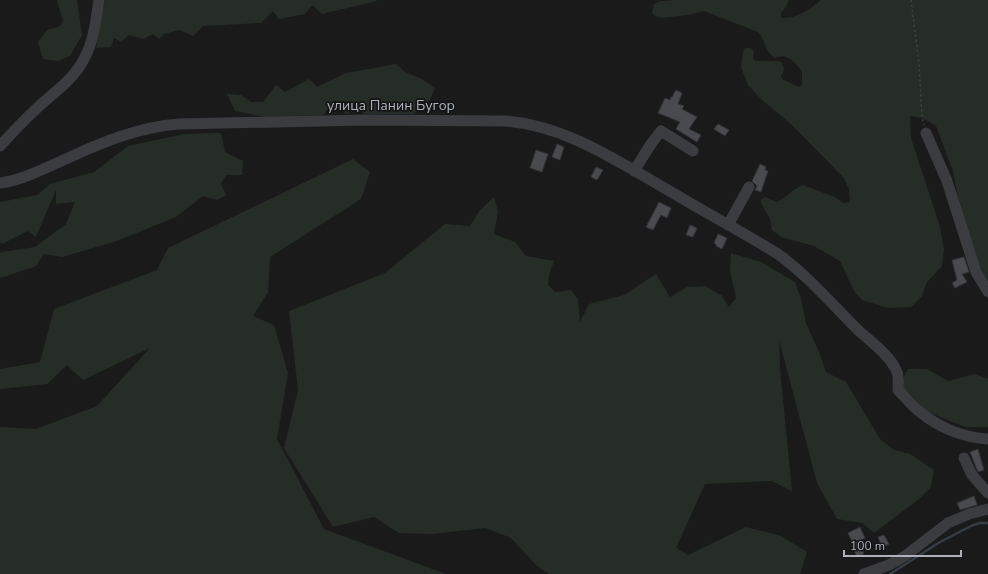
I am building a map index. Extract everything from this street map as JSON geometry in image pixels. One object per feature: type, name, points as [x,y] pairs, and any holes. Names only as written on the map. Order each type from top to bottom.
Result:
[{"type":"street","points":[[0,146],[34,111],[73,77],[79,69],[85,58],[93,34],[99,0]]},
{"type":"street","name":"улица Панин Бугор","points":[[0,183],[24,177],[116,137],[161,125],[302,121],[481,120],[519,122],[536,126],[572,139],[634,171],[763,245],[789,262],[884,353],[898,373],[898,390],[920,412],[936,423],[960,434],[988,439]]},
{"type":"street","points":[[634,171],[663,128],[693,151]]},
{"type":"street","points":[[926,133],[947,181],[976,272],[988,292]]},
{"type":"street","points":[[728,225],[749,187]]},
{"type":"street","points":[[964,458],[972,475],[988,493]]},
{"type":"street","points":[[864,574],[890,565],[905,556],[948,523],[969,514],[988,509]]},
{"type":"path","points":[[911,0],[919,63],[922,118],[926,133]]},
{"type":"shaded area","points":[[57,0],[77,0],[82,35],[70,56],[58,61],[43,59],[38,42],[47,30],[60,26],[63,21]]},
{"type":"shaded area","points":[[105,0],[377,1],[322,14],[312,5],[305,14],[279,19],[273,11],[261,23],[203,26],[193,36],[180,30],[164,34],[159,39],[153,34],[143,39],[129,35],[121,42],[114,38],[111,47],[96,48]]},
{"type":"shaded area","points":[[789,0],[781,13],[781,18],[787,18],[808,10],[821,0],[988,0],[988,281],[978,262],[960,207],[953,171],[936,126],[922,118],[910,116],[911,138],[940,227],[944,249],[942,266],[927,282],[922,296],[911,307],[888,308],[862,300],[854,291],[840,261],[814,246],[781,237],[772,230],[770,219],[761,203],[761,199],[765,197],[777,202],[803,185],[835,197],[843,203],[850,202],[849,189],[844,178],[792,125],[762,100],[748,85],[741,67],[743,52],[745,48],[751,48],[754,52],[753,58],[756,61],[779,61],[784,67],[781,76],[782,79],[800,87],[802,84],[802,72],[798,66],[784,56],[774,58],[768,52],[763,39],[758,32],[704,11],[688,15],[662,18],[655,16],[652,13],[654,4],[661,1]]},
{"type":"shaded area","points":[[396,64],[405,72],[422,79],[435,88],[430,100],[414,114],[365,114],[357,109],[347,114],[331,105],[323,115],[264,117],[235,111],[227,94],[241,95],[251,102],[263,102],[276,85],[285,92],[309,79],[317,87],[346,73]]},
{"type":"shaded area","points":[[221,133],[225,152],[243,161],[242,175],[226,175],[221,184],[226,195],[217,200],[203,196],[176,217],[114,242],[62,257],[44,254],[36,266],[0,278],[0,253],[35,247],[66,224],[75,202],[56,204],[56,190],[36,237],[28,231],[2,244],[0,242],[0,202],[37,195],[50,184],[94,172],[128,146],[184,134]]},
{"type":"shaded area","points":[[353,159],[370,172],[361,199],[270,257],[268,292],[253,316],[274,325],[288,373],[277,439],[324,529],[446,574],[0,574],[0,427],[36,429],[97,406],[150,348],[83,380],[67,365],[47,384],[0,389],[0,369],[40,362],[54,309],[157,270],[168,248]]},
{"type":"shaded area","points":[[494,197],[498,212],[494,234],[515,242],[526,256],[554,261],[549,275],[548,285],[555,292],[571,290],[578,299],[580,322],[589,304],[624,295],[656,274],[670,297],[687,287],[705,286],[721,295],[729,307],[736,298],[730,271],[731,253],[761,262],[795,282],[801,299],[806,323],[826,372],[846,382],[880,439],[894,450],[910,454],[934,470],[931,487],[919,499],[874,533],[862,523],[837,519],[817,483],[779,340],[780,369],[792,491],[772,481],[705,484],[676,548],[688,555],[746,527],[781,536],[807,552],[800,574],[549,574],[537,566],[511,538],[485,528],[432,534],[399,533],[374,517],[333,527],[284,448],[298,390],[289,311],[385,273],[445,224],[470,226],[480,210]]},
{"type":"shaded area","points":[[908,369],[927,369],[948,381],[975,374],[988,379],[988,427],[965,427],[921,409],[900,385]]},
{"type":"building","points":[[676,90],[682,93],[678,104],[684,106],[682,109],[697,117],[689,129],[701,135],[697,142],[676,129],[680,122],[658,113],[665,98],[670,100]]},
{"type":"building","points":[[718,124],[729,130],[725,136],[714,129]]},
{"type":"building","points":[[557,144],[564,147],[560,160],[552,157]]},
{"type":"building","points":[[536,150],[548,154],[542,172],[530,168]]},
{"type":"building","points":[[760,164],[766,167],[765,170],[768,171],[761,192],[755,190],[757,186],[752,181]]},
{"type":"building","points":[[596,167],[603,170],[597,180],[591,177]]},
{"type":"building","points":[[659,202],[671,208],[667,218],[661,215],[653,230],[646,227]]},
{"type":"building","points":[[690,225],[697,228],[693,237],[686,235]]},
{"type":"building","points":[[718,234],[727,238],[722,249],[714,243]]},
{"type":"building","points":[[964,257],[969,272],[962,274],[967,282],[955,288],[952,283],[957,280],[952,260]]},
{"type":"building","points":[[978,449],[984,470],[978,472],[970,452]]},
{"type":"building","points":[[974,496],[977,505],[960,510],[957,503]]},
{"type":"building","points":[[860,527],[865,538],[859,541],[864,554],[857,557],[848,533]]},
{"type":"building","points":[[884,535],[889,544],[882,548],[878,537]]},
{"type":"waterway","points":[[890,574],[940,542],[973,525],[988,523]]}]
